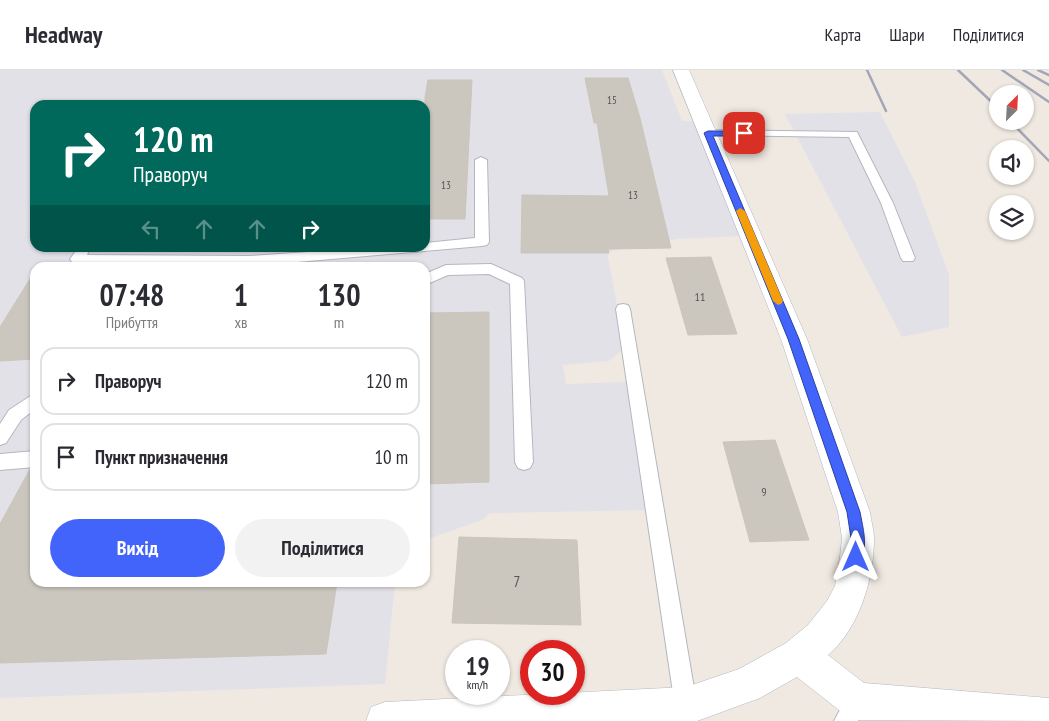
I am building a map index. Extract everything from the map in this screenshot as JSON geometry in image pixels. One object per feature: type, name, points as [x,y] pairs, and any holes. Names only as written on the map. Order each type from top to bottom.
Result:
[{"type":"street","points":[[385,721],[686,706],[747,685],[799,656],[821,638],[840,614],[850,591],[858,538],[854,512],[794,339],[681,70]]},
{"type":"street","points":[[799,656],[870,712],[1049,717]]},
{"type":"lane","points":[[708,133],[853,134],[887,203],[908,258]]},
{"type":"lane","points":[[430,247],[482,242],[481,160]]},
{"type":"lane","points":[[81,252],[77,259],[178,262]]},
{"type":"lane","points":[[266,262],[374,252]]},
{"type":"lane","points":[[430,278],[446,270],[491,269],[517,281],[524,462]]},
{"type":"lane","points":[[623,309],[686,706]]},
{"type":"lane","points":[[0,438],[15,415],[30,404]]},
{"type":"lane","points":[[0,462],[30,460]]},
{"type":"shaded area","points":[[0,70],[662,70],[682,121],[694,121],[740,236],[677,239],[607,252],[625,348],[609,361],[563,365],[566,384],[627,382],[650,510],[490,513],[482,520],[430,538],[430,262],[30,262],[30,587],[395,587],[385,684],[0,698]]},
{"type":"shaded area","points":[[880,112],[915,182],[949,275],[949,327],[902,337],[785,114]]},
{"type":"building","points":[[585,78],[628,78],[640,118],[671,248],[608,249],[609,253],[521,253],[522,195],[609,196],[597,123],[594,123]]},
{"type":"building","points":[[428,80],[472,80],[465,219],[430,219],[430,100],[425,100]]},
{"type":"building","points":[[711,257],[737,334],[688,335],[666,258]]},
{"type":"building","points":[[30,279],[30,359],[0,361],[0,327]]},
{"type":"building","points":[[489,312],[489,482],[430,484],[430,313]]},
{"type":"building","points":[[775,440],[809,540],[750,542],[723,442]]},
{"type":"building","points":[[30,469],[30,587],[336,587],[326,654],[0,663],[0,524]]},
{"type":"building","points":[[459,537],[577,540],[581,625],[452,623]]},
{"type":"railway","points":[[867,70],[886,111]]},
{"type":"railway","points":[[958,70],[989,99]]},
{"type":"railway","points":[[1002,70],[1049,102]]},
{"type":"railway","points":[[1023,70],[1049,85]]},
{"type":"railway","points":[[1038,70],[1049,75]]},
{"type":"railway","points":[[1019,130],[1049,161]]},
{"type":"slow traffic","points":[[740,211],[778,301]]},
{"type":"route","points":[[744,133],[708,133],[794,339],[854,512],[858,538],[856,557]]}]
